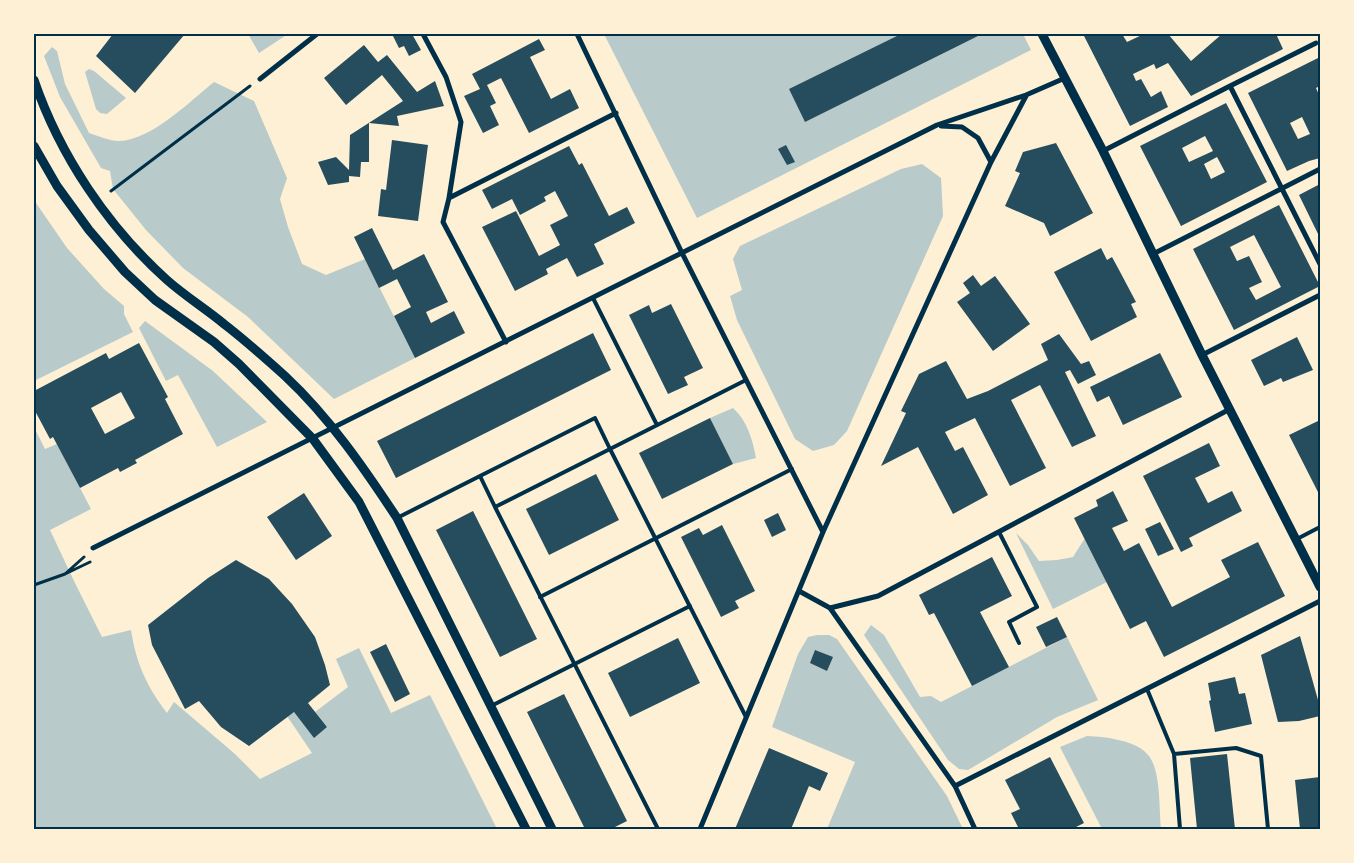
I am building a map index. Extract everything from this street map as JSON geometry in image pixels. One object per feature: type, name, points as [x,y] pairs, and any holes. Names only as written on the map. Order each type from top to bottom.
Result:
[{"type":"street","points":[[260,78],[317,34]]},
{"type":"street","points":[[423,34],[446,77],[461,122],[443,222],[506,342]]},
{"type":"street","points":[[577,34],[682,253],[823,532]]},
{"type":"street","points":[[1042,34],[1103,151],[1202,355],[1320,587]]},
{"type":"street","points":[[1103,151],[1316,43]]},
{"type":"street","points":[[93,548],[937,125],[1026,95],[1065,78]]},
{"type":"street","points":[[34,80],[42,103],[70,160],[96,200],[125,238],[168,280],[226,325],[286,376],[334,428],[365,470],[397,518],[552,829]]},
{"type":"street","points":[[1230,86],[1320,264]]},
{"type":"street","points":[[700,829],[823,532],[991,162],[1026,95]]},
{"type":"street","points":[[448,198],[616,113]]},
{"type":"street","points":[[937,125],[962,127],[978,138],[991,162]]},
{"type":"street","points":[[34,146],[57,186],[89,230],[125,272],[155,300],[214,342],[239,364],[313,439],[359,502],[526,829]]},
{"type":"street","points":[[1153,254],[1320,169]]},
{"type":"street","points":[[1202,355],[1320,295]]},
{"type":"street","points":[[830,608],[878,596],[1230,409]]},
{"type":"street","points":[[799,591],[830,608],[955,786],[975,829]]},
{"type":"street","points":[[955,786],[1320,601]]},
{"type":"lane","points":[[593,298],[657,425]]},
{"type":"lane","points":[[495,507],[746,380]]},
{"type":"lane","points":[[397,518],[595,418],[746,717]]},
{"type":"lane","points":[[540,597],[792,470]]},
{"type":"lane","points":[[480,476],[658,829]]},
{"type":"lane","points":[[1296,540],[1320,527]]},
{"type":"lane","points":[[999,532],[1037,608],[1009,622],[1019,643]]},
{"type":"lane","points":[[491,706],[690,606]]},
{"type":"lane","points":[[1147,689],[1174,754],[1180,829]]},
{"type":"lane","points":[[1174,754],[1236,748],[1261,756],[1268,829]]},
{"type":"path","points":[[96,200],[108,193],[260,78]]},
{"type":"path","points":[[34,585],[65,574],[93,548]]},
{"type":"shaded area","points":[[248,34],[288,34],[259,53]]},
{"type":"shaded area","points":[[604,34],[1023,34],[1031,50],[697,218]]},
{"type":"shaded area","points":[[52,47],[57,51],[65,84],[89,133],[108,139],[119,141],[132,139],[144,134],[170,118],[214,82],[254,101],[287,178],[280,199],[302,264],[326,275],[365,259],[415,358],[334,399],[248,317],[183,268],[146,230],[113,189],[110,171],[101,168],[60,97],[44,56]]},
{"type":"shaded area","points":[[89,69],[94,71],[126,98],[107,114],[100,113],[96,109],[85,72]]},
{"type":"shaded area","points":[[922,164],[941,178],[943,216],[847,431],[834,445],[813,451],[795,439],[737,320],[730,296],[742,290],[733,259],[740,246],[901,169]]},
{"type":"shaded area","points":[[34,200],[67,248],[104,289],[124,306],[124,314],[133,332],[34,381]]},
{"type":"shaded area","points":[[145,321],[213,371],[267,422],[217,447],[178,375],[166,381],[139,328]]},
{"type":"shaded area","points":[[733,408],[746,425],[756,458],[733,464],[710,418]]},
{"type":"shaded area","points":[[34,427],[45,449],[57,444],[91,509],[50,530],[102,637],[131,630],[143,674],[167,713],[174,702],[235,754],[260,779],[312,753],[287,716],[294,712],[314,737],[327,727],[315,712],[348,687],[336,659],[359,648],[391,713],[430,695],[497,829],[34,829]]},
{"type":"shaded area","points":[[1016,533],[1028,545],[1039,561],[1073,557],[1085,538],[1107,582],[1053,609]]},
{"type":"shaded area","points":[[871,625],[884,635],[920,697],[931,696],[941,702],[1067,637],[1098,700],[1057,717],[968,770],[959,769],[948,760],[864,635]]},
{"type":"shaded area","points":[[829,635],[837,639],[947,796],[963,829],[827,829],[855,762],[772,727],[798,654],[808,637]]},
{"type":"shaded area","points":[[1087,736],[1121,740],[1137,746],[1149,756],[1156,771],[1158,781],[1161,829],[1102,829],[1060,747]]},
{"type":"building","points":[[113,34],[185,34],[135,93],[96,56]]},
{"type":"building","points":[[392,34],[412,34],[421,50],[409,56],[404,46],[399,48]]},
{"type":"building","points":[[901,34],[977,34],[978,36],[805,122],[789,89]]},
{"type":"building","points":[[1083,34],[1122,34],[1127,42],[1144,34],[1168,34],[1191,61],[1222,34],[1282,34],[1277,36],[1283,49],[1191,96],[1168,63],[1156,69],[1154,64],[1133,74],[1136,81],[1141,79],[1151,97],[1161,91],[1168,107],[1130,126]]},
{"type":"building","points":[[539,39],[545,50],[530,57],[551,99],[570,89],[579,108],[529,133],[501,78],[487,85],[496,103],[490,106],[499,125],[483,133],[464,96],[480,89],[472,74]]},
{"type":"building","points":[[364,45],[378,62],[387,55],[417,92],[435,81],[444,106],[397,116],[399,126],[369,123],[369,162],[361,162],[360,177],[349,176],[349,182],[328,185],[318,162],[336,157],[349,170],[350,135],[403,101],[382,75],[346,105],[324,78]]},
{"type":"building","points":[[1320,57],[1320,86],[1316,88],[1320,97],[1320,158],[1287,171],[1248,93]],"holes":[[[1302,117],[1310,134],[1298,139],[1290,123]]]},
{"type":"building","points":[[1226,103],[1267,182],[1181,226],[1140,146]],"holes":[[[1205,136],[1213,151],[1189,162],[1182,148]],[[1217,157],[1225,172],[1211,179],[1204,164]]]},
{"type":"building","points":[[392,140],[428,145],[418,221],[378,216],[381,189],[386,190]]},
{"type":"building","points":[[1056,143],[1093,213],[1050,236],[1044,223],[1005,206],[1020,173],[1015,171],[1023,152]]},
{"type":"building","points":[[786,145],[795,162],[787,165],[778,149]]},
{"type":"building","points":[[569,146],[579,165],[582,163],[609,216],[627,207],[635,223],[594,244],[604,264],[577,277],[567,258],[546,269],[548,274],[515,291],[482,227],[516,211],[539,256],[560,245],[550,225],[568,216],[555,191],[544,197],[546,201],[520,215],[512,199],[492,209],[482,190]]},
{"type":"building","points":[[1320,184],[1320,238],[1299,195]]},
{"type":"building","points":[[1279,205],[1320,286],[1234,330],[1193,249]],"holes":[[[1254,235],[1281,287],[1256,300],[1249,288],[1262,282],[1249,256],[1237,261],[1230,247]]]},
{"type":"building","points":[[372,228],[393,270],[424,254],[448,302],[426,312],[431,323],[454,311],[465,333],[415,358],[394,316],[411,307],[397,279],[379,288],[354,237]]},
{"type":"building","points":[[1101,248],[1107,260],[1112,257],[1136,302],[1131,304],[1137,317],[1091,341],[1054,272]]},
{"type":"building","points":[[973,275],[981,286],[995,276],[1030,324],[993,351],[957,302],[970,293],[963,283]]},
{"type":"building","points":[[671,304],[703,368],[684,377],[688,385],[668,394],[629,315],[649,305],[652,313]]},
{"type":"building","points":[[593,333],[611,370],[396,478],[377,441]]},
{"type":"building","points":[[1059,334],[1081,364],[1089,361],[1096,375],[1078,384],[1070,370],[1065,372],[1096,436],[1072,447],[1040,385],[1011,400],[1046,468],[1010,486],[975,418],[945,432],[955,451],[963,447],[988,495],[953,514],[918,447],[881,466],[906,413],[901,411],[919,374],[946,361],[967,399],[988,391],[1048,360],[1041,344]]},
{"type":"building","points":[[1297,337],[1313,370],[1283,382],[1281,378],[1264,386],[1251,360]]},
{"type":"building","points":[[139,343],[168,397],[165,399],[183,434],[135,460],[137,463],[120,472],[118,468],[80,488],[53,437],[50,439],[34,409],[34,391],[106,353],[109,359]],"holes":[[[121,392],[135,418],[105,434],[91,408]]]},
{"type":"building","points":[[1160,353],[1182,397],[1123,425],[1109,396],[1097,402],[1090,387]]},
{"type":"building","points":[[710,418],[733,464],[662,499],[639,453]]},
{"type":"building","points":[[1320,420],[1320,496],[1289,435]]},
{"type":"building","points":[[1209,443],[1220,466],[1195,478],[1208,503],[1232,491],[1242,511],[1189,538],[1193,546],[1181,552],[1143,476]]},
{"type":"building","points":[[596,474],[619,520],[549,555],[526,509]]},
{"type":"building","points":[[1113,491],[1128,521],[1112,528],[1124,551],[1139,543],[1172,607],[1230,577],[1221,560],[1258,542],[1285,596],[1164,657],[1146,621],[1130,629],[1074,518],[1098,506],[1096,500]]},
{"type":"building","points":[[304,493],[332,536],[296,560],[267,517]]},
{"type":"building","points":[[473,511],[537,639],[500,657],[436,530]]},
{"type":"building","points":[[778,513],[786,530],[772,537],[764,520]]},
{"type":"building","points":[[1160,522],[1174,549],[1158,556],[1145,529]]},
{"type":"building","points":[[722,525],[755,591],[735,601],[739,608],[721,617],[681,537],[699,528],[703,535]]},
{"type":"building","points":[[992,557],[1012,596],[980,612],[1009,667],[972,686],[934,613],[929,615],[919,595]]},
{"type":"building","points":[[236,560],[269,579],[292,604],[315,637],[330,685],[308,703],[327,727],[314,738],[294,712],[249,746],[221,727],[199,701],[185,709],[152,645],[148,625],[208,578]]},
{"type":"building","points":[[1057,617],[1067,637],[1046,647],[1036,627]]},
{"type":"building","points":[[1300,636],[1320,707],[1320,716],[1299,721],[1278,722],[1261,655]]},
{"type":"building","points":[[678,638],[700,683],[630,717],[608,673]]},
{"type":"building","points":[[386,644],[410,694],[395,702],[370,652]]},
{"type":"building","points":[[815,650],[833,657],[827,671],[810,663]]},
{"type":"building","points":[[1235,677],[1239,694],[1245,693],[1252,724],[1215,732],[1209,701],[1211,700],[1208,683]]},
{"type":"building","points":[[564,694],[627,821],[611,829],[585,829],[527,712]]},
{"type":"building","points":[[769,748],[828,773],[820,791],[809,786],[791,829],[735,829]]},
{"type":"building","points":[[1227,754],[1235,829],[1197,829],[1190,758]]},
{"type":"building","points":[[1050,757],[1084,823],[1072,829],[1019,829],[1011,813],[1020,809],[1005,780]]},
{"type":"building","points":[[1320,777],[1320,829],[1300,829],[1295,780]]}]
